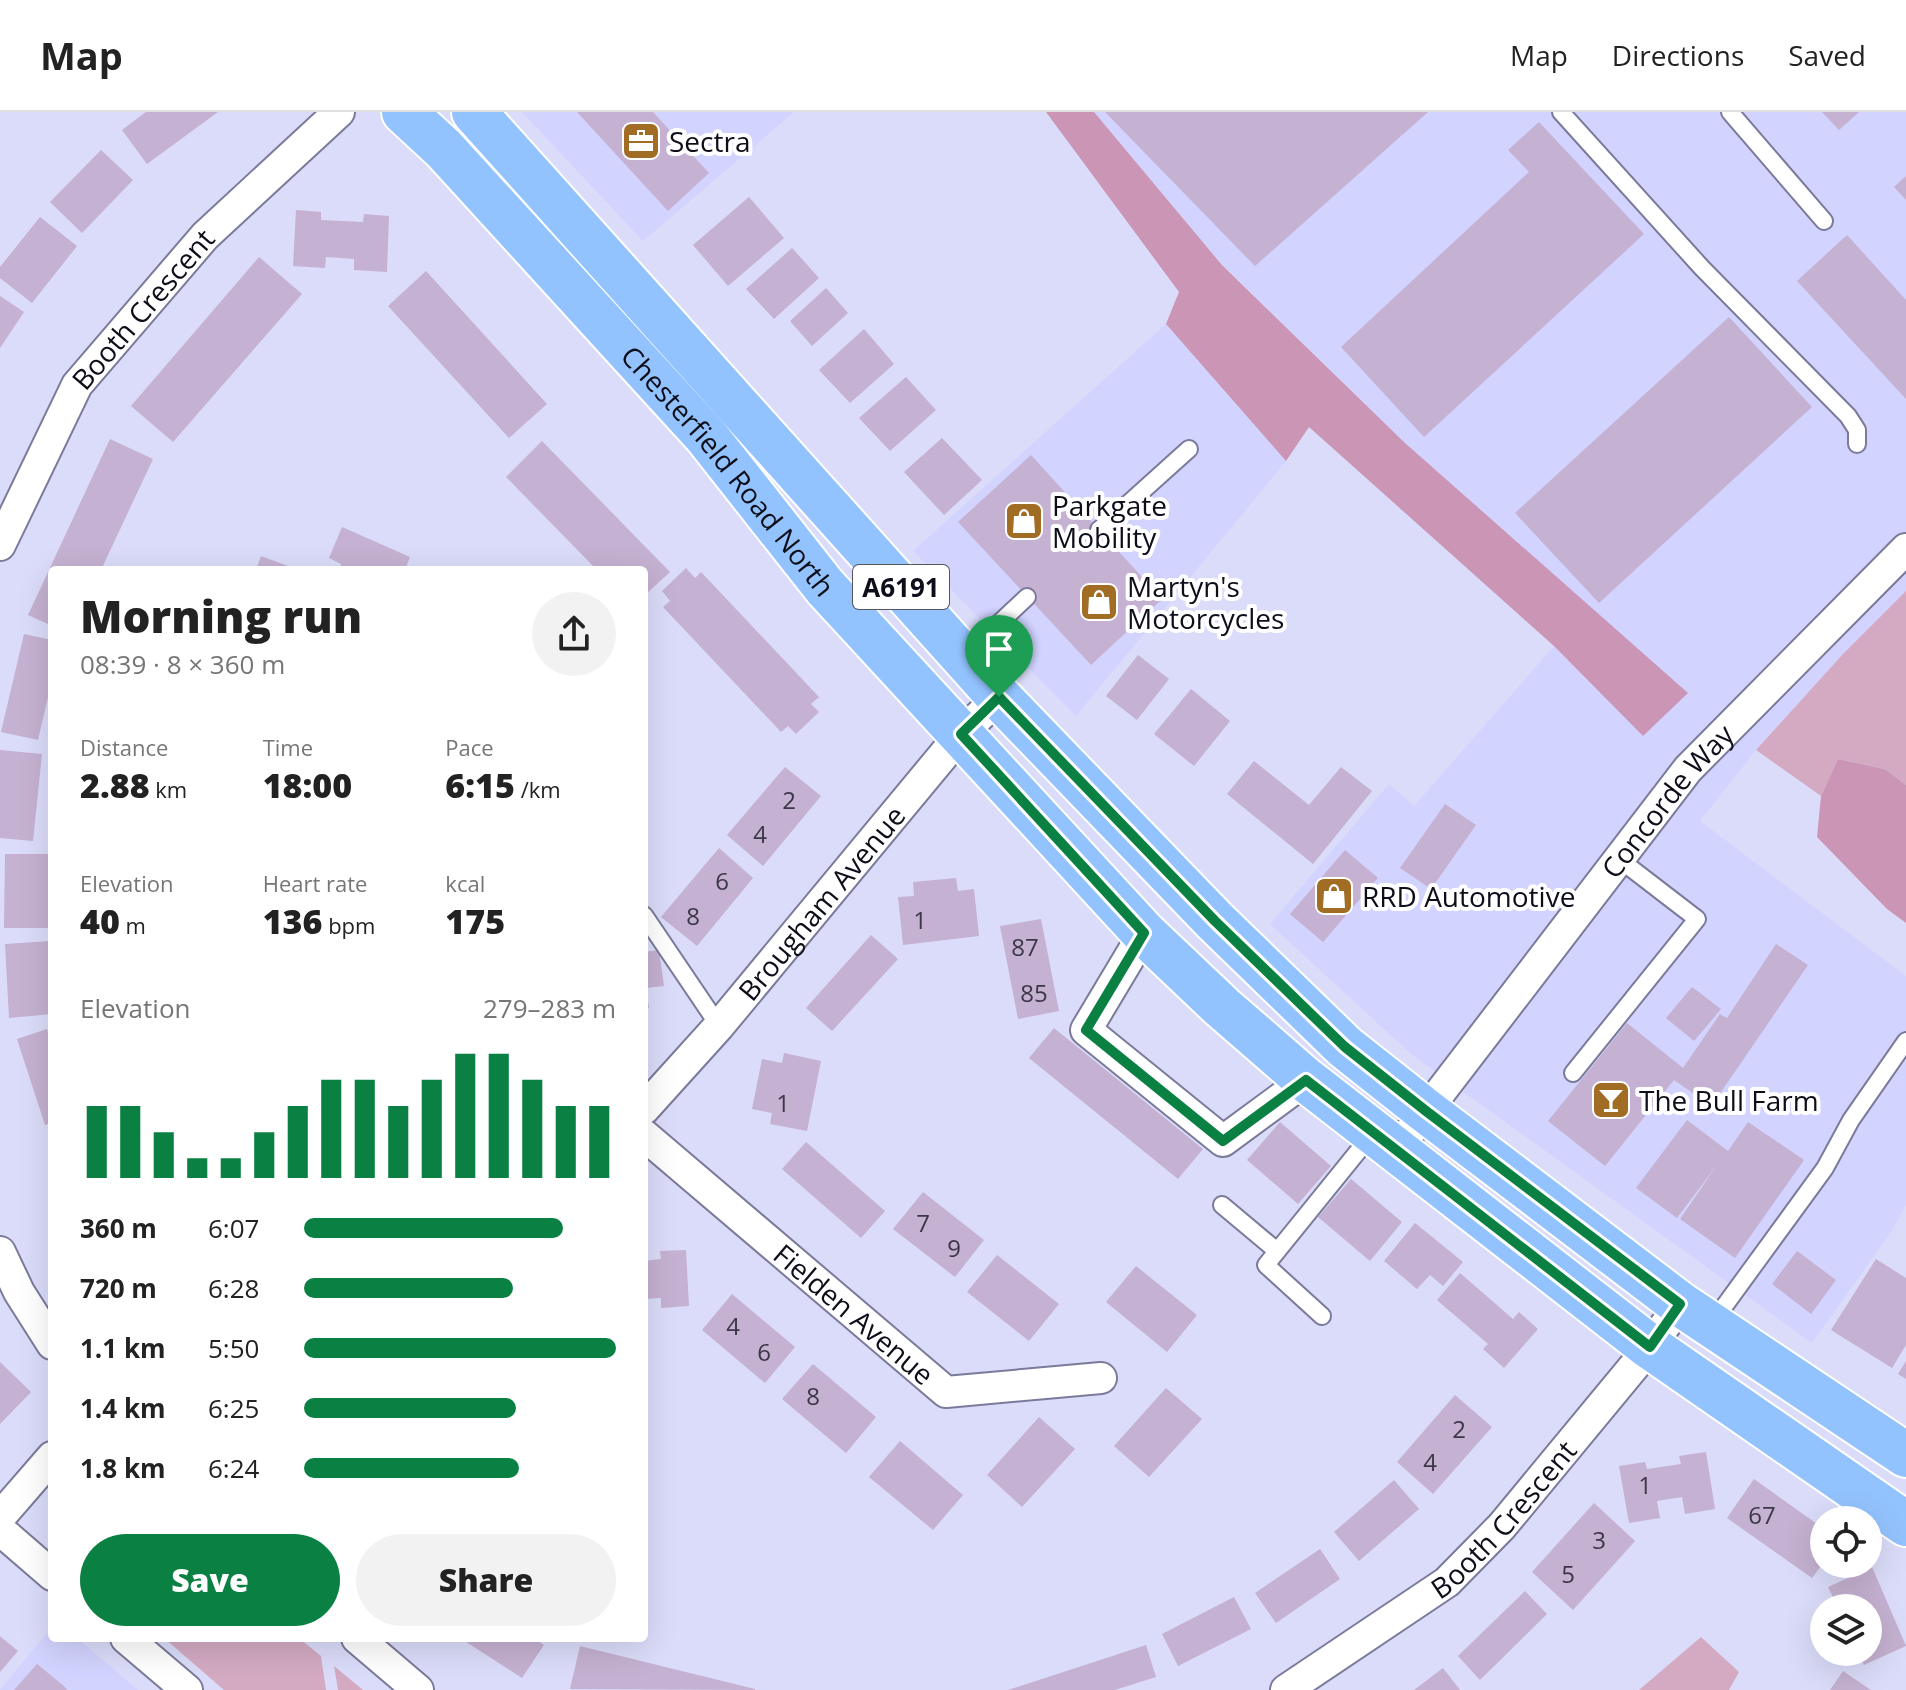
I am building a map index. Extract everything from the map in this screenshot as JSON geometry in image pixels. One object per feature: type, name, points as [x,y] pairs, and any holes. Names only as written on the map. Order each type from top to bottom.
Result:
[{"type":"main road","name":"Chesterfield Road North","points":[[404,112],[444,149],[706,436],[825,587],[1144,933],[1222,1007],[1384,1142],[1650,1347],[1906,1524]]},
{"type":"main road","name":"Chesterfield Road North","points":[[474,112],[999,697],[1215,921],[1345,1047],[1695,1314],[1906,1455]]},
{"type":"street","name":"Booth Crescent","points":[[0,545],[77,385],[205,236],[339,112]]},
{"type":"street","name":"Concorde Way","points":[[1384,1142],[1426,1111],[1688,769],[1906,549]]},
{"type":"street","name":"Brougham Avenue","points":[[648,1105],[719,1026],[961,734],[999,697]]},
{"type":"street","points":[[1144,933],[1086,1030],[1223,1141],[1306,1080]]},
{"type":"street","name":"Fielden Avenue","points":[[648,1138],[946,1392],[1101,1378]]},
{"type":"street","points":[[0,1252],[19,1292],[48,1338]]},
{"type":"street","name":"Booth Crescent","points":[[1286,1690],[1447,1582],[1502,1526],[1650,1347],[1695,1314]]},
{"type":"street","points":[[0,1517],[48,1462]]},
{"type":"street","points":[[0,1530],[48,1572]]},
{"type":"street","points":[[131,1642],[187,1690]]},
{"type":"street","points":[[362,1642],[418,1690]]},
{"type":"lane","points":[[1561,112],[1702,268],[1848,416],[1857,430],[1857,444]]},
{"type":"lane","points":[[1730,112],[1824,221]]},
{"type":"lane","points":[[1099,530],[1189,449]]},
{"type":"lane","points":[[963,657],[1027,597]]},
{"type":"lane","points":[[1573,1073],[1697,919],[1619,859]]},
{"type":"lane","points":[[648,921],[719,1026]]},
{"type":"lane","points":[[1695,1314],[1825,1168],[1851,1120],[1906,1041]]},
{"type":"lane","points":[[1322,1316],[1266,1265],[1384,1142]]},
{"type":"lane","points":[[1222,1205],[1277,1251]]},
{"type":"shaded area","points":[[522,112],[794,112],[643,241]]},
{"type":"shaded area","points":[[1046,112],[1094,112],[1222,265],[1405,443],[1688,693],[1643,736],[1554,646],[1309,427],[1286,461],[1166,324],[1179,292]]},
{"type":"shaded area","points":[[1094,112],[1906,112],[1906,591],[1843,654],[1756,750],[1700,821],[1906,976],[1906,1205],[1891,1232],[1812,1343],[1411,1054],[1270,924],[1389,784],[1414,806],[1554,646],[1643,735],[1405,443],[1222,264]]},
{"type":"shaded area","points":[[1166,324],[1286,461],[1076,716],[913,551]]},
{"type":"shaded area","points":[[1906,591],[1906,785],[1885,769],[1838,759],[1821,796],[1756,750],[1843,654]]},
{"type":"shaded area","points":[[1838,759],[1885,769],[1906,785],[1906,923],[1887,909],[1817,837],[1821,796]]},
{"type":"shaded area","points":[[48,1632],[48,1642],[82,1642],[138,1690],[0,1690]]},
{"type":"shaded area","points":[[1701,1637],[1739,1672],[1729,1690],[1639,1690]]},
{"type":"shaded area","points":[[169,1642],[304,1642],[321,1656],[326,1690],[224,1690]]},
{"type":"shaded area","points":[[334,1666],[363,1690],[338,1690]]},
{"type":"building","points":[[146,112],[218,112],[147,164],[122,130]]},
{"type":"building","points":[[577,112],[653,112],[709,173],[668,211]]},
{"type":"building","points":[[1105,112],[1428,112],[1255,266]]},
{"type":"building","points":[[1822,112],[1859,112],[1839,130]]},
{"type":"building","points":[[1539,122],[1644,234],[1424,437],[1341,347],[1529,172],[1508,150]]},
{"type":"building","points":[[101,150],[133,180],[82,233],[50,202]]},
{"type":"building","points":[[1906,176],[1906,200],[1894,187]]},
{"type":"building","points":[[749,197],[784,238],[728,286],[693,245]]},
{"type":"building","points":[[296,210],[321,212],[321,220],[363,222],[364,214],[389,216],[387,272],[354,270],[354,259],[326,257],[325,268],[293,266]]},
{"type":"building","points":[[40,217],[77,246],[32,303],[0,278],[0,267]]},
{"type":"building","points":[[1847,235],[1906,300],[1906,399],[1797,281]]},
{"type":"building","points":[[792,248],[819,278],[774,319],[746,289]]},
{"type":"building","points":[[259,257],[302,294],[173,442],[131,406]]},
{"type":"building","points":[[426,271],[547,404],[509,438],[388,306]]},
{"type":"building","points":[[826,288],[848,313],[812,346],[790,321]]},
{"type":"building","points":[[0,296],[24,312],[0,348]]},
{"type":"building","points":[[1729,317],[1812,407],[1599,603],[1515,513]]},
{"type":"building","points":[[864,329],[894,364],[850,403],[819,370]]},
{"type":"building","points":[[906,377],[936,410],[890,451],[859,418]]},
{"type":"building","points":[[942,438],[982,480],[944,515],[904,472]]},
{"type":"building","points":[[110,439],[153,459],[103,566],[51,566]]},
{"type":"building","points":[[542,441],[670,572],[648,592],[648,566],[593,566],[506,477]]},
{"type":"building","points":[[1031,455],[1162,599],[1091,665],[958,522]]},
{"type":"building","points":[[342,527],[410,557],[407,566],[340,566],[329,558]]},
{"type":"building","points":[[261,556],[288,566],[257,566]]},
{"type":"building","points":[[686,568],[695,578],[701,572],[819,697],[811,704],[819,712],[796,734],[788,726],[781,732],[663,607],[670,601],[662,591]]},
{"type":"building","points":[[48,572],[48,624],[28,615]]},
{"type":"building","points":[[24,634],[48,639],[48,697],[38,740],[1,732]]},
{"type":"building","points":[[1138,655],[1169,679],[1137,720],[1106,696]]},
{"type":"building","points":[[1191,689],[1230,721],[1194,766],[1154,734]]},
{"type":"building","points":[[0,750],[42,754],[33,841],[0,838]]},
{"type":"building","points":[[1254,761],[1309,805],[1341,767],[1372,791],[1313,864],[1227,794]]},
{"type":"building","points":[[785,767],[821,796],[763,866],[727,835]]},
{"type":"building","points":[[1445,804],[1476,825],[1431,889],[1400,868]]},
{"type":"building","points":[[719,848],[753,878],[697,946],[661,917]]},
{"type":"building","name":"RRD Automotive","points":[[1345,850],[1378,878],[1323,942],[1290,914]]},
{"type":"building","points":[[5,854],[48,854],[48,928],[4,928]]},
{"type":"building","points":[[956,878],[958,891],[974,889],[979,936],[903,945],[898,897],[914,896],[913,882]]},
{"type":"building","points":[[1041,919],[1059,1011],[1018,1019],[1000,926]]},
{"type":"building","points":[[871,935],[898,959],[832,1031],[806,1008]]},
{"type":"building","points":[[48,941],[48,1014],[9,1018],[5,944]]},
{"type":"building","points":[[1776,944],[1808,965],[1721,1092],[1700,1098],[1674,1080],[1605,1166],[1548,1121],[1627,1023],[1683,1068],[1720,1014],[1727,1018]]},
{"type":"building","points":[[659,950],[664,986],[648,988],[648,951]]},
{"type":"building","points":[[1692,987],[1721,1009],[1694,1041],[1666,1018]]},
{"type":"building","points":[[1054,1028],[1203,1149],[1178,1179],[1029,1058]]},
{"type":"building","points":[[47,1029],[48,1124],[45,1125],[17,1039]]},
{"type":"building","points":[[784,1053],[821,1061],[807,1131],[770,1124],[772,1113],[752,1109],[762,1059],[782,1063]]},
{"type":"building","points":[[1687,1120],[1728,1151],[1748,1122],[1804,1160],[1735,1258],[1680,1219],[1717,1165],[1677,1218],[1636,1188]]},
{"type":"building","points":[[1280,1122],[1331,1166],[1298,1204],[1247,1160]]},
{"type":"building","points":[[806,1142],[885,1211],[861,1238],[782,1169]]},
{"type":"building","points":[[1351,1179],[1402,1222],[1370,1261],[1318,1217]]},
{"type":"building","points":[[923,1192],[984,1240],[955,1277],[893,1229]]},
{"type":"building","points":[[1415,1223],[1463,1262],[1443,1286],[1430,1275],[1417,1289],[1384,1261]]},
{"type":"building","points":[[686,1250],[689,1306],[661,1308],[661,1298],[648,1299],[648,1261],[661,1259],[660,1251]]},
{"type":"building","points":[[1797,1251],[1836,1280],[1811,1314],[1772,1284]]},
{"type":"building","points":[[997,1255],[1059,1304],[1029,1341],[967,1292]]},
{"type":"building","points":[[1876,1259],[1906,1278],[1906,1345],[1892,1368],[1831,1330]]},
{"type":"building","points":[[1136,1266],[1197,1315],[1167,1352],[1106,1302]]},
{"type":"building","points":[[1460,1273],[1513,1319],[1519,1312],[1538,1329],[1504,1368],[1483,1349],[1488,1344],[1437,1300]]},
{"type":"building","points":[[732,1294],[795,1347],[765,1383],[702,1330]]},
{"type":"building","points":[[1906,1361],[1906,1379],[1898,1374]]},
{"type":"building","points":[[0,1362],[31,1392],[0,1424]]},
{"type":"building","points":[[813,1364],[876,1417],[846,1453],[782,1399]]},
{"type":"building","points":[[1166,1388],[1202,1419],[1149,1477],[1114,1446]]},
{"type":"building","points":[[1455,1395],[1492,1427],[1433,1494],[1397,1462]]},
{"type":"building","points":[[1039,1417],[1075,1449],[1022,1507],[987,1475]]},
{"type":"building","points":[[900,1441],[963,1495],[933,1530],[869,1477]]},
{"type":"building","points":[[1706,1452],[1715,1509],[1685,1514],[1682,1497],[1657,1501],[1660,1518],[1629,1523],[1619,1466],[1645,1462],[1647,1469],[1681,1464],[1679,1456]]},
{"type":"building","points":[[1754,1479],[1810,1519],[1810,1577],[1727,1518]]},
{"type":"building","points":[[1394,1480],[1419,1509],[1359,1561],[1334,1532]]},
{"type":"building","points":[[1594,1503],[1635,1541],[1573,1610],[1532,1572]]},
{"type":"building","points":[[1320,1549],[1340,1579],[1276,1623],[1255,1593]]},
{"type":"building","points":[[1848,1578],[1877,1578],[1906,1646],[1882,1657],[1882,1594],[1831,1594],[1828,1587]]},
{"type":"building","points":[[1525,1591],[1547,1614],[1480,1680],[1458,1656]]},
{"type":"building","points":[[1234,1597],[1251,1629],[1178,1666],[1162,1634]]},
{"type":"building","points":[[0,1636],[18,1651],[0,1672]]},
{"type":"building","points":[[466,1642],[540,1642],[544,1645],[522,1678]]},
{"type":"building","points":[[1146,1645],[1156,1677],[1115,1690],[1008,1690]]},
{"type":"building","points":[[580,1646],[755,1689],[755,1690],[570,1689]]},
{"type":"building","points":[[37,1664],[65,1687],[67,1690],[14,1690]]},
{"type":"building","points":[[1443,1668],[1460,1690],[1414,1690]]},
{"type":"building","points":[[1843,1671],[1871,1690],[1830,1690]]},
{"type":"place","name":"Sectra","points":[[641,141]]},
{"type":"place","name":"Parkgate Mobility","points":[[1024,521]]},
{"type":"place","name":"Martyn's Motorcycles","points":[[1099,602]]},
{"type":"place","name":"RRD Automotive","points":[[1334,896]]},
{"type":"place","name":"The Bull Farm","points":[[1611,1100]]},
{"type":"route","points":[[999,697],[1215,921],[1345,1047],[1680,1304],[1650,1347],[1306,1080],[1223,1141],[1086,1030],[1144,933],[961,734],[999,697]]}]
